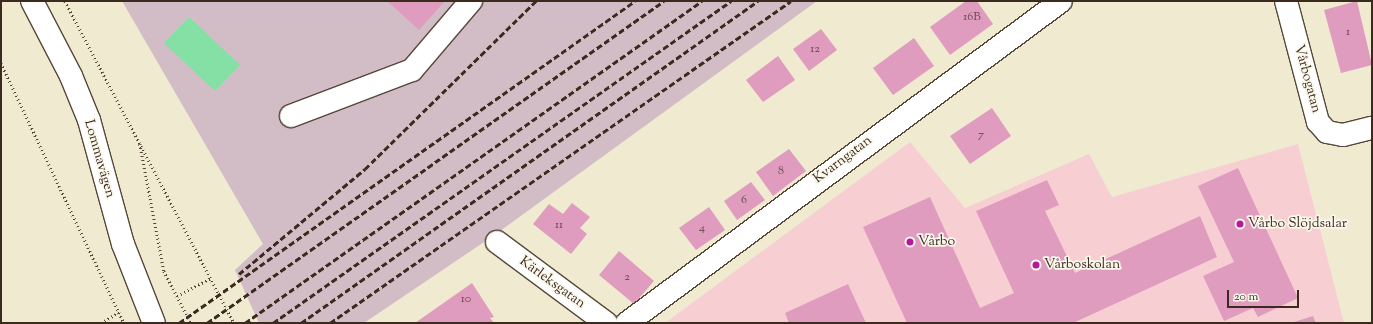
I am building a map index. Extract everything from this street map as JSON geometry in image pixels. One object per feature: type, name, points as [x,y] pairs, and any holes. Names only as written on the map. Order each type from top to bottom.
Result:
[{"type":"street","name":"Lommavägen","points":[[32,1],[71,76],[89,120],[123,244],[154,323]]},
{"type":"street","points":[[291,116],[412,70],[471,1]]},
{"type":"street","name":"Kvarngatan","points":[[627,323],[1061,1]]},
{"type":"street","name":"Vårbogatan","points":[[1286,1],[1318,122],[1327,132],[1343,134],[1372,128]]},
{"type":"street","name":"Kärleksgatan","points":[[497,242],[606,323]]},
{"type":"path","points":[[65,1],[234,323]]},
{"type":"path","points":[[1,64],[124,323]]},
{"type":"path","points":[[139,140],[164,271],[191,323]]},
{"type":"path","points":[[177,296],[211,278]]},
{"type":"path","points":[[101,323],[119,312]]},
{"type":"shaded area","points":[[122,1],[817,1],[496,234],[364,323],[259,323],[235,270],[263,244]]},
{"type":"shaded area","name":"Vårboskolan","points":[[910,142],[965,208],[1089,154],[1112,197],[1298,144],[1344,323],[665,323]]},
{"type":"green space","points":[[189,17],[240,65],[215,91],[164,43]]},
{"type":"building","points":[[387,1],[445,1],[419,30]]},
{"type":"building","points":[[966,1],[977,1],[993,24],[950,55],[930,27]]},
{"type":"building","points":[[1357,1],[1372,65],[1341,73],[1324,10]]},
{"type":"building","points":[[821,29],[837,50],[809,71],[793,49]]},
{"type":"building","points":[[914,38],[934,66],[893,95],[873,68]]},
{"type":"building","points":[[778,56],[795,80],[763,102],[746,80]]},
{"type":"building","points":[[992,108],[1011,136],[970,164],[950,136]]},
{"type":"building","points":[[789,149],[806,171],[773,196],[756,172]]},
{"type":"building","name":"Vårbo Slöjdsalar","points":[[1238,168],[1298,298],[1258,317],[1253,308],[1224,321],[1203,276],[1234,262],[1198,186]]},
{"type":"building","name":"Vårbo","points":[[1047,180],[1059,205],[1045,211],[1075,273],[1200,216],[1217,257],[1073,323],[907,323],[863,227],[930,197],[980,308],[1014,293],[976,211]]},
{"type":"building","points":[[751,182],[765,200],[737,220],[724,201]]},
{"type":"building","points":[[572,203],[590,217],[580,228],[587,234],[571,254],[533,224],[549,204],[563,214]]},
{"type":"building","points":[[709,207],[725,230],[696,250],[679,228]]},
{"type":"building","points":[[619,251],[654,281],[634,304],[599,275]]},
{"type":"building","points":[[472,283],[494,317],[490,318],[494,323],[415,323]]},
{"type":"building","points":[[848,284],[866,323],[789,323],[785,313]]},
{"type":"building","points":[[1313,316],[1316,323],[1291,323]]},
{"type":"railway","points":[[239,274],[365,169],[536,1]]},
{"type":"railway","points":[[179,323],[635,1]]},
{"type":"railway","points":[[207,323],[664,1]]},
{"type":"railway","points":[[245,323],[702,1]]},
{"type":"railway","points":[[273,323],[731,1]]},
{"type":"railway","points":[[301,323],[758,1]]},
{"type":"railway","points":[[330,323],[791,1]]},
{"type":"place","name":"Vårbo Slöjdsalar","points":[[1240,224]]},
{"type":"place","name":"Vårbo","points":[[910,242]]},
{"type":"place","name":"Vårboskolan","points":[[1036,265]]}]
